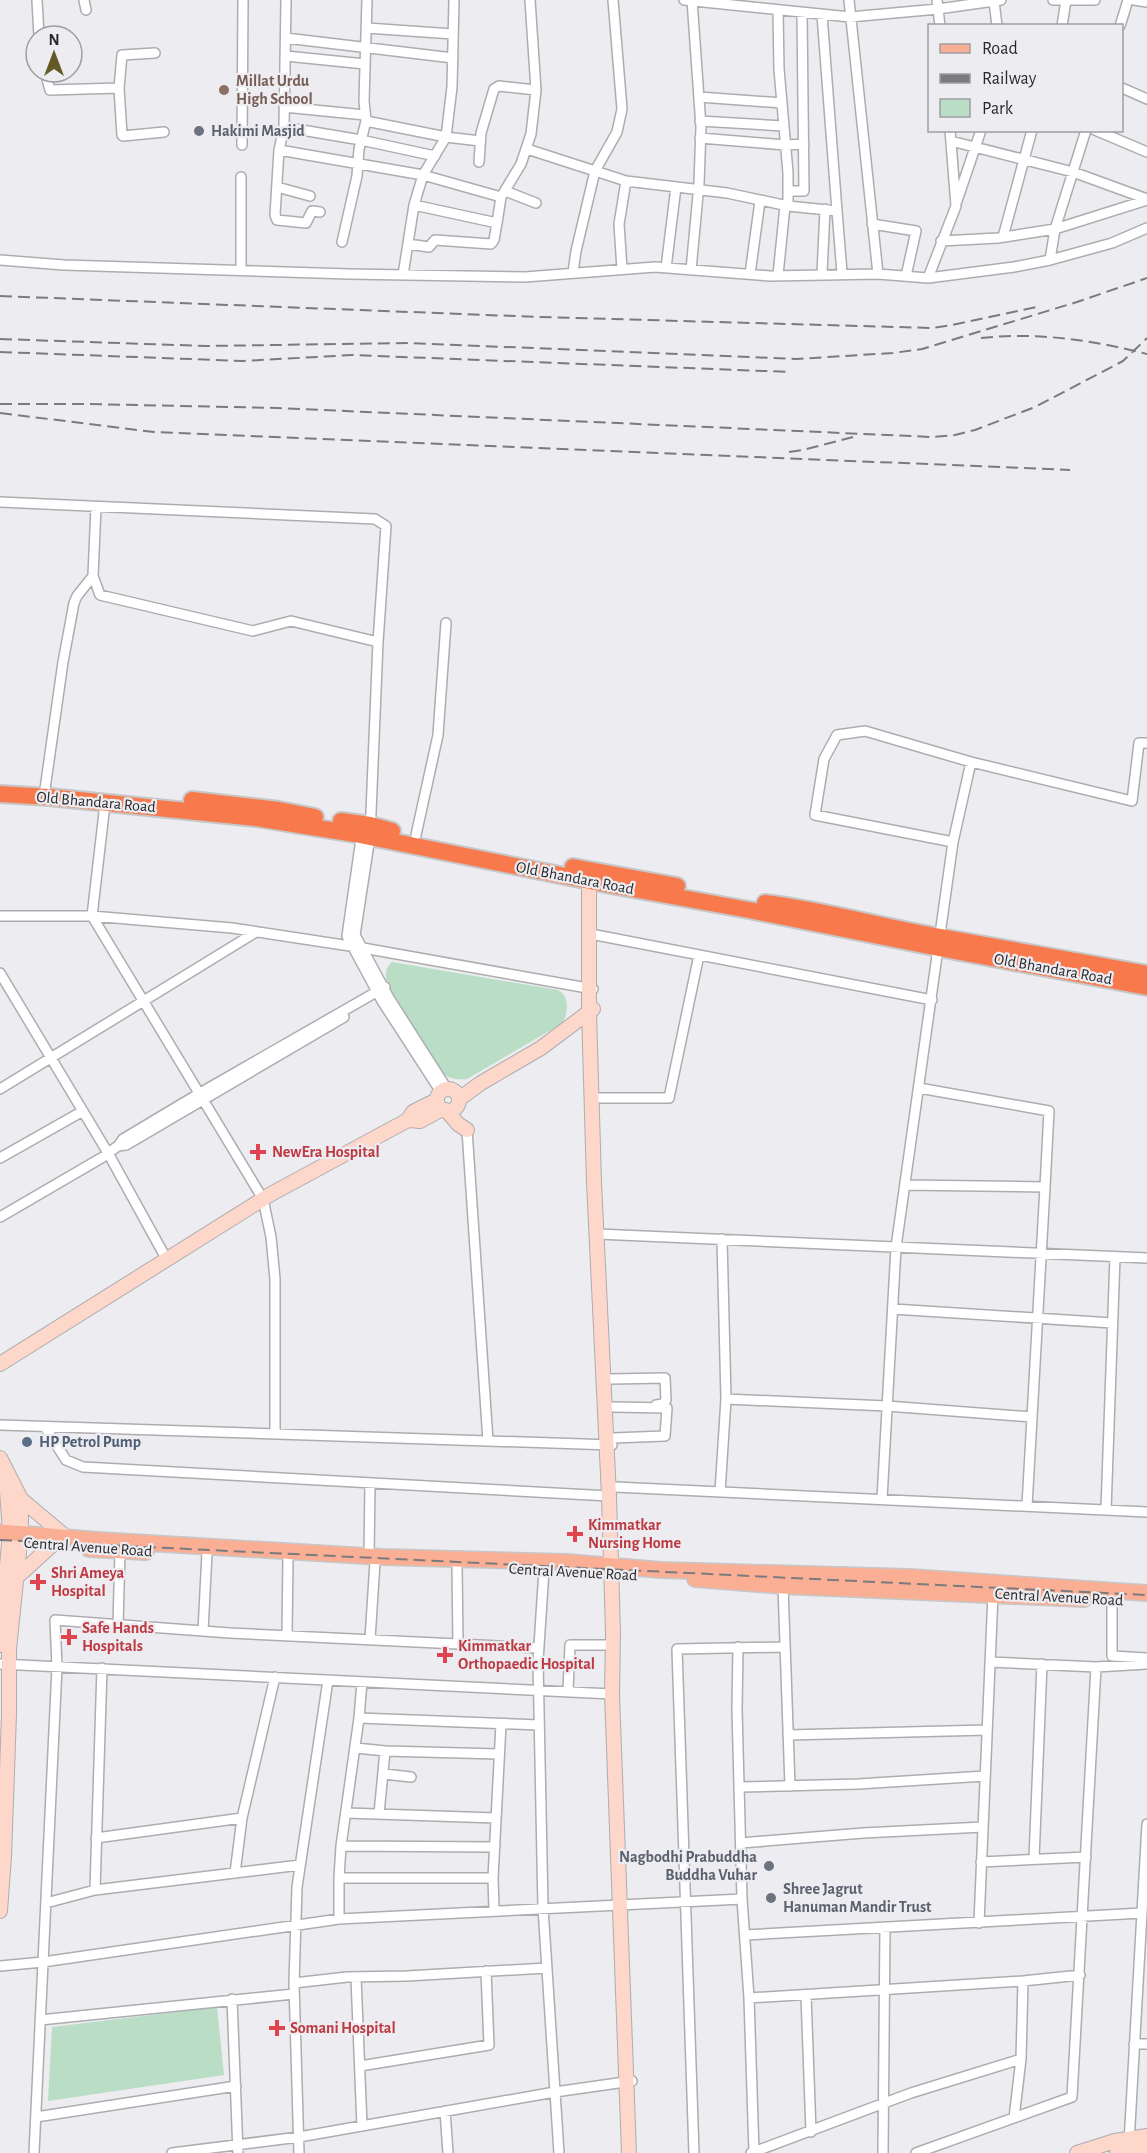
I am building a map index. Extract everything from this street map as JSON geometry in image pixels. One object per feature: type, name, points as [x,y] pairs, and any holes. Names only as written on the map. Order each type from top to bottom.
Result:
[{"type":"highway","points":[[0,787],[45,789],[128,801]]},
{"type":"highway","name":"Old Bhandara Road","points":[[0,794],[105,804],[128,801],[366,830],[761,907],[1147,987]]},
{"type":"highway","points":[[366,830],[377,828],[416,835],[594,876]]},
{"type":"highway","points":[[939,943],[1147,974]]},
{"type":"main road","points":[[591,988],[597,935],[594,876]]},
{"type":"main road","points":[[594,876],[590,930],[591,988],[611,1443],[629,2081],[629,2153]]},
{"type":"main road","points":[[592,1010],[598,1098],[601,1234],[612,1406],[611,1443]]},
{"type":"main road","points":[[0,1364],[263,1199],[408,1120],[413,1112],[481,1083],[541,1048],[592,1010]]},
{"type":"main road","points":[[448,1099],[464,1117],[467,1130]]},
{"type":"main road","points":[[0,1458],[21,1499],[66,1537]]},
{"type":"main road","points":[[0,1911],[4,1857],[5,1664],[18,1576],[10,1537],[7,1491],[1,1485]]},
{"type":"main road","points":[[0,1645],[3,1585],[10,1537],[21,1499]]},
{"type":"main road","points":[[10,1537],[66,1537],[372,1559],[614,1569],[740,1570],[909,1577],[1147,1593]]},
{"type":"main road","name":"Central Avenue Road","points":[[10,1537],[51,1545],[120,1552],[372,1559],[544,1570],[614,1569],[783,1586],[1147,1601]]},
{"type":"main road","points":[[18,1576],[51,1545]]},
{"type":"main road","points":[[614,1569],[612,1694],[624,1904]]},
{"type":"main road","points":[[629,2081],[635,2153]]},
{"type":"main road","points":[[1126,2148],[1147,2136]]},
{"type":"main road","points":[[1077,2153],[1147,2147]]},
{"type":"street","points":[[37,0],[38,24]]},
{"type":"street","points":[[84,0],[86,10]]},
{"type":"street","points":[[242,145],[243,0]]},
{"type":"street","points":[[286,0],[284,127],[279,150],[275,215],[278,220],[306,223],[312,211],[320,212]]},
{"type":"street","points":[[342,242],[357,176],[365,118],[368,0]]},
{"type":"street","points":[[403,275],[414,206],[423,176],[446,137],[452,87],[454,0]]},
{"type":"street","points":[[408,244],[429,247],[435,240],[491,244],[494,242],[503,194],[521,164],[531,135],[536,90],[530,0]]},
{"type":"street","points":[[573,272],[595,171],[617,132],[622,109],[613,0]]},
{"type":"street","points":[[691,270],[698,189],[700,121],[690,0],[773,7],[802,13],[850,17],[937,5],[998,1],[997,24]]},
{"type":"street","points":[[849,0],[878,274]]},
{"type":"street","points":[[1053,0],[1095,0]]},
{"type":"street","points":[[1062,24],[1066,0]]},
{"type":"street","points":[[1121,24],[1128,0]]},
{"type":"street","points":[[1134,0],[1147,2]]},
{"type":"street","points":[[937,5],[940,24]]},
{"type":"street","points":[[773,7],[788,191],[778,275]]},
{"type":"street","points":[[788,191],[804,191],[802,13]]},
{"type":"street","points":[[822,15],[842,273]]},
{"type":"street","points":[[366,28],[453,34]]},
{"type":"street","points":[[286,38],[453,58]]},
{"type":"street","points":[[155,53],[123,55],[119,88],[122,135],[164,132]]},
{"type":"street","points":[[286,56],[365,64]]},
{"type":"street","points":[[48,84],[50,90],[119,88]]},
{"type":"street","points":[[479,162],[481,133],[495,89],[500,86],[536,90]]},
{"type":"street","points":[[1123,88],[1147,99]]},
{"type":"street","points":[[699,97],[782,103]]},
{"type":"street","points":[[284,107],[365,118],[446,137],[480,141]]},
{"type":"street","points":[[700,121],[783,126]]},
{"type":"street","points":[[284,127],[435,156]]},
{"type":"street","points":[[950,132],[956,206]]},
{"type":"street","points":[[928,278],[956,206],[980,132]]},
{"type":"street","points":[[1003,237],[1031,132]]},
{"type":"street","points":[[1050,260],[1055,229],[1085,132]]},
{"type":"street","points":[[1100,132],[1147,153]]},
{"type":"street","points":[[700,138],[785,145],[804,144]]},
{"type":"street","points":[[951,141],[1073,172],[1147,199]]},
{"type":"street","points":[[527,149],[626,181],[727,193],[787,206],[837,211]]},
{"type":"street","points":[[279,150],[423,176],[536,203]]},
{"type":"street","points":[[241,177],[241,270]]},
{"type":"street","points":[[622,269],[619,224],[626,181]]},
{"type":"street","points":[[666,268],[676,187]]},
{"type":"street","points":[[277,188],[310,196]]},
{"type":"street","points":[[941,241],[1003,237],[1055,229],[1147,199]]},
{"type":"street","points":[[750,274],[760,201]]},
{"type":"street","points":[[414,206],[497,223]]},
{"type":"street","points":[[822,274],[825,209]]},
{"type":"street","points":[[872,224],[916,231],[906,276]]},
{"type":"street","points":[[0,260],[64,265],[403,275],[525,277],[573,272],[666,268],[750,274],[842,273],[928,278],[1050,260],[1112,243],[1147,228]]},
{"type":"street","points":[[0,502],[375,519],[386,526],[366,830],[355,935],[382,992]]},
{"type":"street","points":[[96,507],[93,576],[100,595],[253,631],[291,621],[378,642]]},
{"type":"street","points":[[45,789],[74,603],[93,576]]},
{"type":"street","points":[[416,835],[438,735],[446,623]]},
{"type":"street","points":[[953,842],[815,815],[824,759],[837,735],[864,731],[971,762],[1132,801],[1138,743],[1147,743]]},
{"type":"street","points":[[882,1499],[896,1247],[953,842],[971,762]]},
{"type":"street","points":[[105,804],[92,916],[263,1199],[275,1279],[275,1434]]},
{"type":"street","points":[[366,830],[347,936],[448,1099]]},
{"type":"street","points":[[0,916],[92,916],[232,928],[363,948],[591,988]]},
{"type":"street","points":[[0,1089],[256,932]]},
{"type":"street","points":[[597,935],[932,1000]]},
{"type":"street","points":[[598,1098],[669,1098],[699,955]]},
{"type":"street","points":[[0,973],[4,989],[51,1058],[83,1111],[167,1260]]},
{"type":"street","points":[[0,1217],[118,1146],[126,1145],[202,1096],[382,992]]},
{"type":"street","points":[[919,1088],[1049,1111],[1027,1506]]},
{"type":"street","points":[[0,1158],[83,1111]]},
{"type":"street","points":[[467,1130],[488,1441]]},
{"type":"street","points":[[905,1185],[1045,1187]]},
{"type":"street","points":[[601,1234],[1147,1258]]},
{"type":"street","points":[[720,1492],[726,1400],[722,1239]]},
{"type":"street","points":[[1106,1510],[1115,1257]]},
{"type":"street","points":[[892,1309],[1112,1323]]},
{"type":"street","points":[[610,1379],[663,1377],[666,1381],[666,1400],[663,1404],[612,1406]]},
{"type":"street","points":[[726,1400],[887,1406],[1032,1418]]},
{"type":"street","points":[[0,1425],[488,1441],[611,1443],[665,1437],[667,1408],[612,1406]]},
{"type":"street","points":[[45,1427],[66,1460],[83,1467],[370,1483],[612,1492],[720,1492],[1147,1512]]},
{"type":"street","points":[[370,1483],[372,1559],[370,1639]]},
{"type":"street","points":[[118,1625],[120,1552]]},
{"type":"street","points":[[203,1631],[207,1553]]},
{"type":"street","points":[[286,1635],[288,1557]]},
{"type":"street","points":[[457,1565],[458,1644]]},
{"type":"street","points":[[544,1570],[538,1648],[543,1908],[559,2153]]},
{"type":"street","points":[[783,1586],[790,1786]]},
{"type":"street","points":[[979,1923],[993,1594]]},
{"type":"street","points":[[1112,1600],[1112,1656],[1147,1658]]},
{"type":"street","points":[[34,2153],[57,1667],[55,1620],[203,1631],[538,1648]]},
{"type":"street","points":[[568,1691],[570,1645],[613,1645]]},
{"type":"street","points":[[738,1647],[741,1899],[749,1998],[753,2152],[911,2093],[1021,2059]]},
{"type":"street","points":[[694,2153],[677,1648],[784,1647]]},
{"type":"street","points":[[990,1662],[1096,1667],[1147,1664]]},
{"type":"street","points":[[5,1664],[612,1694]]},
{"type":"street","points":[[1034,1859],[1042,1664]]},
{"type":"street","points":[[916,2153],[1072,2097],[1096,1667]]},
{"type":"street","points":[[95,1890],[102,1668]]},
{"type":"street","points":[[235,1873],[242,1818],[275,1677]]},
{"type":"street","points":[[298,2153],[294,1988],[297,1887],[328,1680]]},
{"type":"street","points":[[339,1919],[341,1846],[356,1748],[362,1682]]},
{"type":"street","points":[[359,1718],[539,1725]]},
{"type":"street","points":[[494,1910],[501,1724]]},
{"type":"street","points":[[788,1735],[987,1730]]},
{"type":"street","points":[[356,1748],[499,1755]]},
{"type":"street","points":[[379,1814],[385,1751]]},
{"type":"street","points":[[384,1774],[411,1777]]},
{"type":"street","points":[[740,1787],[985,1776]]},
{"type":"street","points":[[346,1813],[496,1818]]},
{"type":"street","points":[[96,1838],[242,1818]]},
{"type":"street","points":[[1126,2148],[1134,2044],[1143,1990],[1142,1913],[1147,1824]]},
{"type":"street","points":[[741,1843],[862,1833],[983,1827]]},
{"type":"street","points":[[341,1846],[495,1847]]},
{"type":"street","points":[[981,1862],[1086,1857]]},
{"type":"street","points":[[46,1904],[95,1890],[300,1865]]},
{"type":"street","points":[[339,1878],[494,1878]]},
{"type":"street","points":[[0,1966],[43,1962],[339,1919],[741,1899]]},
{"type":"street","points":[[745,1935],[1142,1913]]},
{"type":"street","points":[[883,2153],[885,1927]]},
{"type":"street","points":[[40,2020],[232,1999],[356,1977],[547,1968]]},
{"type":"street","points":[[360,2066],[489,2045],[486,1971]]},
{"type":"street","points":[[749,1998],[1023,1981],[1080,1975]]},
{"type":"street","points":[[356,1977],[362,2126]]},
{"type":"street","points":[[1014,2118],[1021,2059],[1023,1981]]},
{"type":"street","points":[[806,1995],[811,2132]]},
{"type":"street","points":[[232,1999],[238,2149]]},
{"type":"street","points":[[1134,2044],[1147,2044]]},
{"type":"street","points":[[172,2153],[238,2149],[555,2092],[629,2081]]},
{"type":"street","points":[[36,2117],[236,2086]]},
{"type":"street","points":[[446,2111],[448,2153]]},
{"type":"green space","points":[[392,962],[558,990],[566,1000],[565,1018],[563,1023],[467,1079],[451,1078],[442,1073],[391,994],[386,981],[386,973]]},
{"type":"green space","points":[[217,2007],[224,2075],[48,2101],[52,2027]]},
{"type":"railway","points":[[0,339],[206,346],[410,343],[797,359],[922,349],[1077,302],[1147,278]]},
{"type":"railway","points":[[0,296],[539,317],[932,328],[1041,306]]},
{"type":"railway","points":[[981,338],[1002,336],[1065,338],[1147,354]]},
{"type":"railway","points":[[0,404],[277,408],[932,437],[975,430],[1035,407],[1123,361],[1147,338]]},
{"type":"railway","points":[[0,352],[243,361],[352,355],[790,372]]},
{"type":"railway","points":[[0,413],[154,432],[1070,470]]},
{"type":"railway","points":[[789,452],[853,437]]},
{"type":"railway","points":[[0,1540],[1147,1595]]},
{"type":"place","name":"Millat Urdu High School","points":[[224,90]]},
{"type":"place","name":"Hakimi Masjid","points":[[199,131]]},
{"type":"place","name":"NewEra Hospital","points":[[258,1152]]},
{"type":"place","name":"HP Petrol Pump","points":[[27,1442]]},
{"type":"place","name":"Kimmatkar Nursing Home","points":[[575,1534]]},
{"type":"place","name":"Shri Ameya Hospital","points":[[38,1582]]},
{"type":"place","name":"Safe Hands Hospitals","points":[[69,1637]]},
{"type":"place","name":"Kimmatkar Orthopaedic Hospital","points":[[445,1655]]},
{"type":"place","name":"Nagbodhi Prabuddha Buddha Vuhar","points":[[769,1866]]},
{"type":"place","name":"Shree Jagrut Hanuman Mandir Trust","points":[[771,1898]]},
{"type":"place","name":"Somani Hospital","points":[[277,2028]]}]
